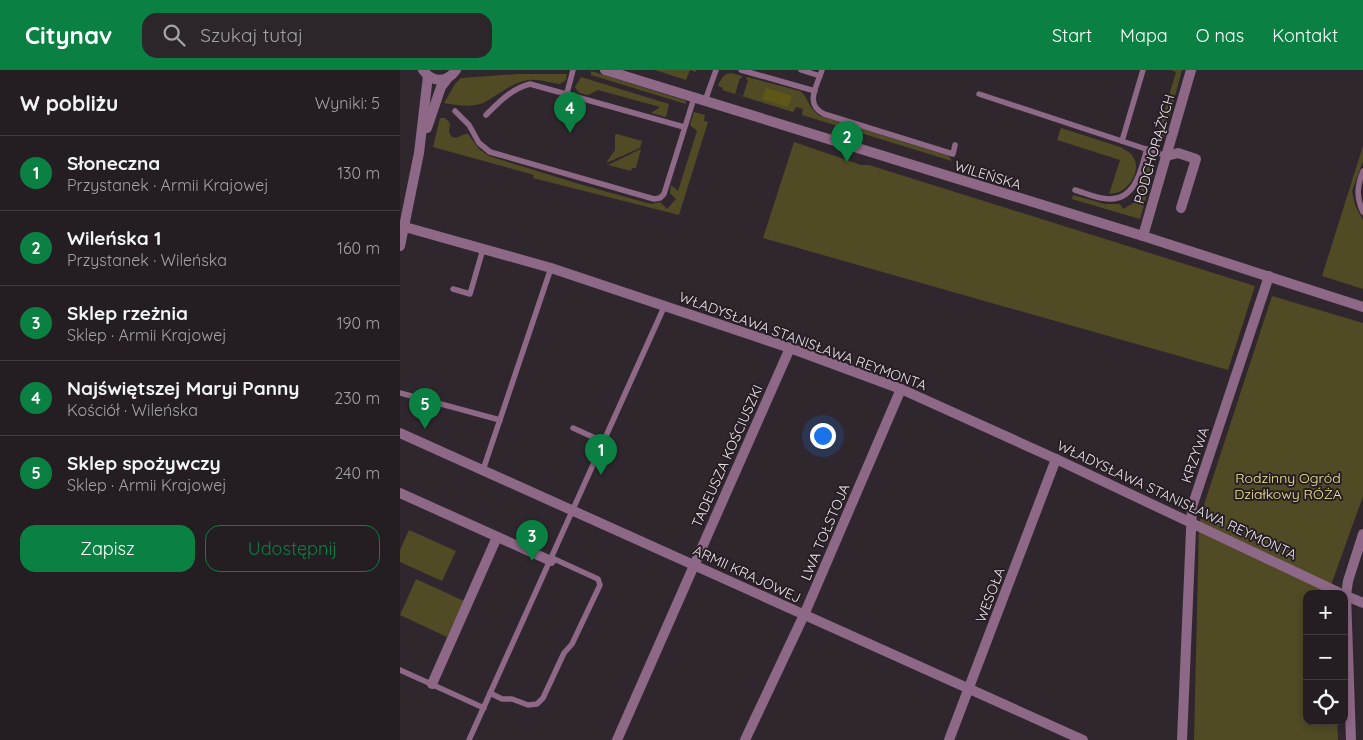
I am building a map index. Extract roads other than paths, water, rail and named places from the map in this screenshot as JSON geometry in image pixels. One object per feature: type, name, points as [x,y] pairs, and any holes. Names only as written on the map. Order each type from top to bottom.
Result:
[{"type":"street","points":[[400,246],[419,153],[439,92],[447,79],[456,70]]},
{"type":"street","name":"WILEŃSKA","points":[[605,70],[1143,236],[1363,307]]},
{"type":"street","name":"PODCHORĄŻYCH","points":[[1143,236],[1190,70]]},
{"type":"street","points":[[419,153],[423,72],[437,80],[447,79]]},
{"type":"street","points":[[1167,156],[1178,153],[1196,159],[1181,208]]},
{"type":"street","name":"WŁADYSŁAWA STANISŁAWA REYMONTA","points":[[404,227],[551,268],[665,305],[901,389],[1056,459],[1334,590]]},
{"type":"street","name":"KRZYWA","points":[[1182,740],[1192,507],[1269,276]]},
{"type":"street","name":"TADEUSZA KOŚCIUSZKI","points":[[617,740],[790,348]]},
{"type":"street","name":"LWA TOŁSTOJA","points":[[745,740],[804,615],[901,389]]},
{"type":"street","name":"ARMII KRAJOWEJ","points":[[400,433],[1083,740]]},
{"type":"street","name":"WESOŁA","points":[[948,740],[1056,459]]},
{"type":"street","points":[[400,493],[551,559]]},
{"type":"street","points":[[1345,590],[1363,534]]},
{"type":"street","points":[[432,684],[498,537]]},
{"type":"street","name":"WŁADYSŁAWA STANISŁAWA REYMONTA","points":[[1348,596],[1363,602]]},
{"type":"street","points":[[1346,635],[1351,740]]},
{"type":"lane","points":[[567,93],[573,70]]},
{"type":"lane","points":[[705,101],[716,70]]},
{"type":"lane","points":[[742,70],[815,91]]},
{"type":"lane","points":[[801,70],[821,73],[813,98],[813,105],[824,114],[953,154],[955,145]]},
{"type":"lane","points":[[1122,141],[1144,70]]},
{"type":"lane","points":[[486,115],[509,93],[530,84],[684,127]]},
{"type":"lane","points":[[979,94],[1167,156]]},
{"type":"lane","points":[[455,111],[469,125],[480,143],[490,152],[654,199],[660,198],[664,194],[694,98]]},
{"type":"lane","points":[[1074,190],[1109,199],[1120,197],[1134,186],[1147,149]]},
{"type":"lane","points":[[1363,172],[1357,186],[1358,199],[1363,212]]},
{"type":"lane","points":[[453,289],[470,294],[483,249]]},
{"type":"lane","points":[[483,470],[551,268]]},
{"type":"lane","points":[[469,740],[665,305]]},
{"type":"lane","points":[[400,393],[500,420]]},
{"type":"lane","points":[[572,428],[604,442]]},
{"type":"lane","points":[[490,694],[502,698],[512,698],[528,705],[538,704],[543,698],[564,653],[572,644],[600,585],[598,579],[551,559]]},
{"type":"lane","points":[[400,670],[484,708]]},
{"type":"place","name":"Najświętszej Maryi Panny","points":[[570,133]]},
{"type":"place","name":"Wileńska 1","points":[[847,162]]},
{"type":"place","name":"Sklep spożywczy","points":[[425,429]]},
{"type":"place","name":"Słoneczna","points":[[601,475]]},
{"type":"place","name":"Sklep rzeżnia","points":[[532,561]]},
{"type":"park label","name":"Rodzinny Ogród Działkowy RÓŻA","points":[[1288,486]]}]
